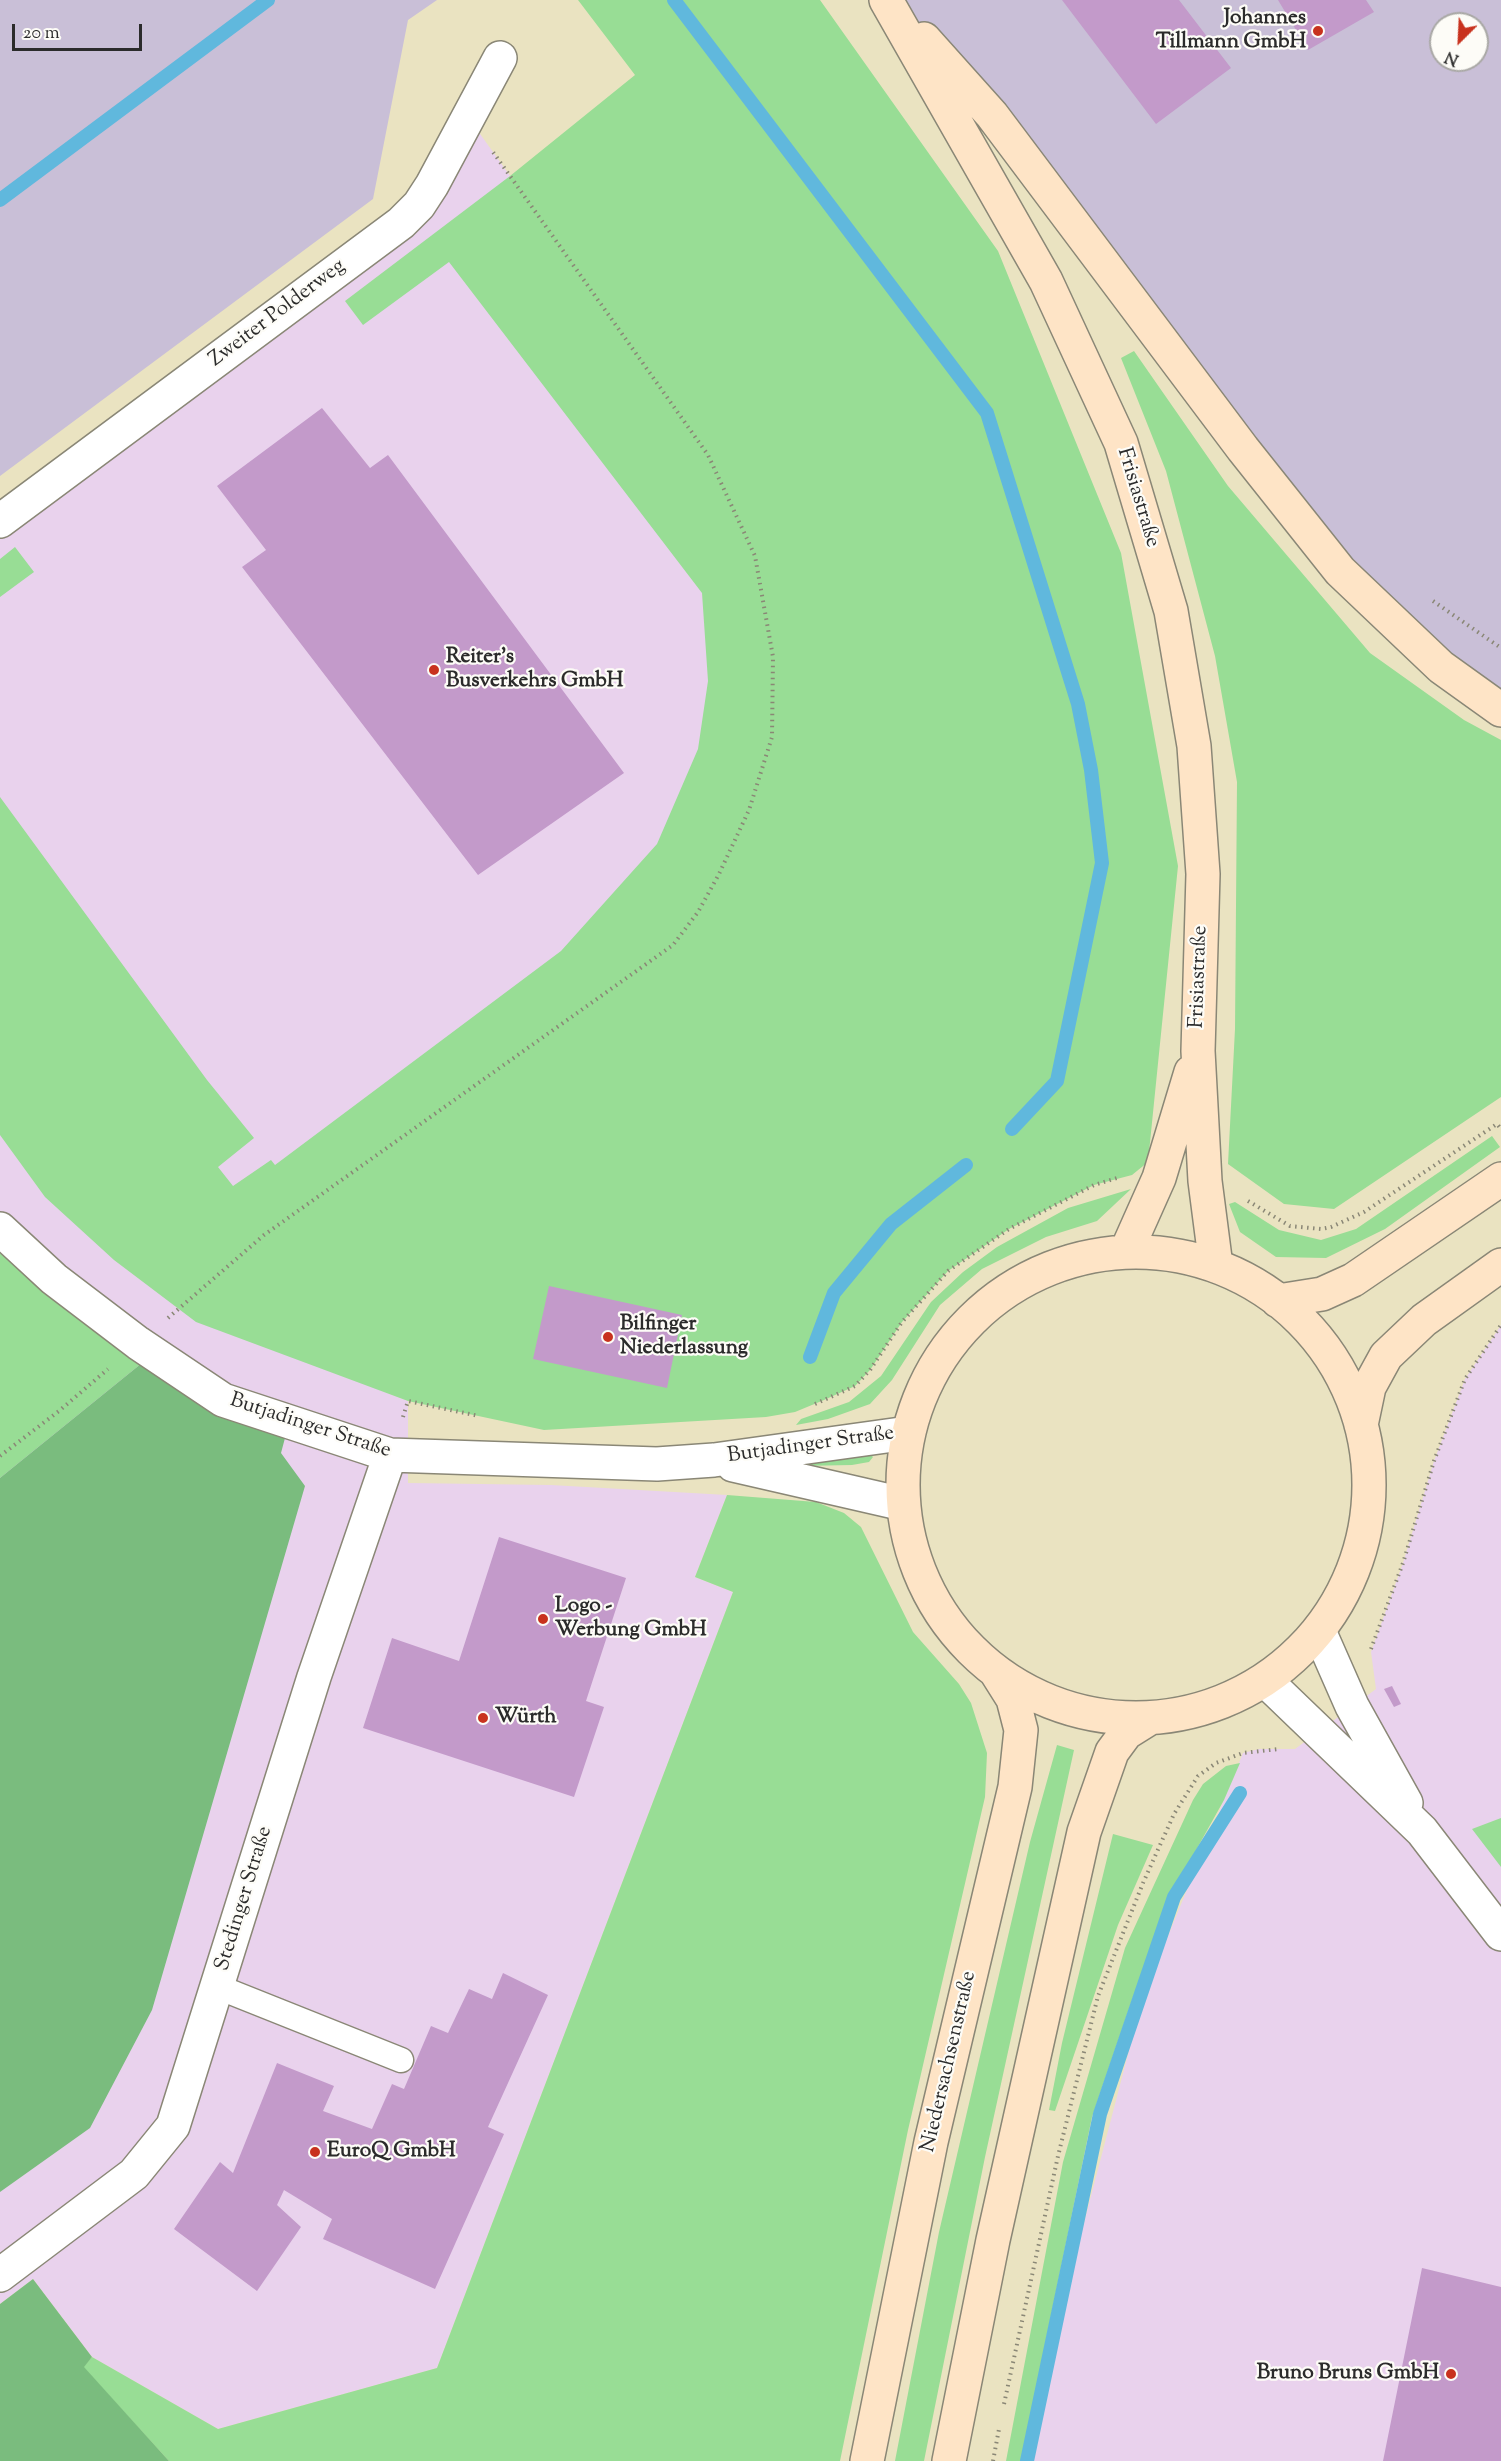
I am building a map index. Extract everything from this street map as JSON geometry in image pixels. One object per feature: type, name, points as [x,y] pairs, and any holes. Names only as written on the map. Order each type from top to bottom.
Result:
[{"type":"main road","points":[[888,0],[992,115],[1249,458],[1340,572],[1441,666],[1501,710]]},
{"type":"main road","name":"Frisiastraße","points":[[888,0],[1046,281],[1121,443],[1171,611],[1194,746],[1203,874],[1198,1051],[1205,1181],[1216,1266]]},
{"type":"main road","name":"Frisiastraße","points":[[1126,1252],[1159,1178],[1198,1051]]},
{"type":"main road","points":[[1278,1301],[1322,1294],[1353,1280],[1501,1179]]},
{"type":"main road","name":"Niedersachsenstraße","points":[[1126,1252],[1171,1253],[1216,1266],[1244,1279],[1278,1301],[1299,1319],[1335,1363],[1353,1401],[1368,1446],[1370,1491],[1363,1543],[1342,1596],[1319,1631],[1294,1660],[1265,1680],[1232,1698],[1198,1711],[1150,1718],[1098,1716],[1054,1704],[1020,1688],[972,1652],[948,1623],[925,1586],[913,1554],[903,1504],[902,1478],[916,1405],[938,1361],[958,1334],[984,1308],[1018,1284],[1050,1268],[1085,1258],[1126,1252]]},
{"type":"main road","name":"Niedersachsenstraße","points":[[1361,1425],[1369,1387],[1386,1356],[1424,1320],[1501,1265]]},
{"type":"main road","name":"Niedersachsenstraße","points":[[867,2461],[931,2142],[1016,1787],[1021,1730],[1013,1699],[994,1670]]},
{"type":"main road","name":"Niedersachsenstraße","points":[[949,2461],[993,2240],[1084,1832],[1112,1752],[1126,1733],[1150,1718]]},
{"type":"street","name":"Zweiter Polderweg","points":[[0,521],[401,223],[419,205],[432,185],[500,58]]},
{"type":"street","name":"Butjadinger Straße","points":[[0,1229],[54,1279],[138,1343],[223,1400],[390,1455],[657,1464],[714,1460],[909,1432]]},
{"type":"street","name":"Stedinger Straße","points":[[0,2275],[134,2174],[173,2126],[314,1677],[390,1455]]},
{"type":"street","name":"Butjadinger Straße","points":[[714,1460],[903,1504]]},
{"type":"street","points":[[1319,1631],[1352,1706],[1422,1831],[1501,1934]]},
{"type":"street","points":[[1265,1680],[1317,1733],[1422,1831]]},
{"type":"lane","points":[[218,1988],[401,2060]]},
{"type":"path","points":[[0,1456],[59,1411],[264,1235],[673,945],[698,912],[749,810],[771,737],[773,657],[754,556],[708,455],[468,117]]},
{"type":"path","points":[[1205,1181],[1230,1190],[1290,1226],[1321,1229],[1345,1222],[1364,1212],[1499,1122],[1501,1129]]},
{"type":"path","points":[[805,1408],[855,1386],[870,1370],[902,1322],[925,1294],[948,1271],[1009,1229],[1094,1185],[1132,1175],[1159,1178]]},
{"type":"path","points":[[1371,1652],[1403,1563],[1434,1461],[1465,1379],[1501,1325]]},
{"type":"path","points":[[1002,2409],[1058,2156],[1098,1996],[1174,1814],[1198,1776],[1216,1763],[1259,1749],[1295,1749],[1317,1733]]},
{"type":"path","points":[[993,2461],[1000,2420]]},
{"type":"shaded area","points":[[0,0],[437,0],[408,20],[373,199],[0,476]]},
{"type":"shaded area","points":[[889,0],[1501,0],[1501,710],[1409,639]]},
{"type":"shaded area","points":[[468,117],[645,365],[773,657],[363,1383],[408,1401],[408,1483],[551,1485],[727,1495],[695,1577],[733,1592],[437,2368],[218,2429],[92,2357],[33,2279],[0,2304],[0,521],[401,223]]},
{"type":"shaded area","points":[[1501,1325],[1501,2461],[1031,2461],[1057,2326],[1143,1997],[1243,1753],[1259,1749],[1295,1749],[1376,1689],[1371,1652],[1403,1563],[1434,1461],[1465,1379]]},
{"type":"green space","points":[[578,0],[820,0],[998,251],[1121,553],[1178,866],[1148,1162],[1132,1175],[1094,1185],[1009,1229],[948,1271],[902,1322],[870,1370],[855,1386],[824,1400],[795,1412],[766,1417],[544,1430],[408,1401],[196,1322],[114,1260],[45,1197],[0,1135],[0,797],[207,1080],[254,1138],[218,1167],[233,1186],[271,1160],[275,1165],[561,951],[657,844],[698,749],[708,681],[702,593],[449,262],[363,325],[345,301],[510,176],[635,75]]},
{"type":"green space","points":[[1134,351],[1228,486],[1370,653],[1464,720],[1501,740],[1501,1097],[1334,1209],[1284,1204],[1228,1164],[1235,1029],[1237,782],[1215,656],[1166,471],[1121,358]]},
{"type":"green space","points":[[15,547],[34,572],[0,597],[0,559]]},
{"type":"green space","points":[[1492,1136],[1500,1147],[1385,1229],[1326,1258],[1276,1257],[1240,1232],[1229,1204],[1235,1202],[1279,1230],[1321,1240],[1356,1229]]},
{"type":"green space","points":[[1131,1189],[1097,1221],[1046,1237],[982,1269],[940,1305],[892,1380],[870,1404],[828,1419],[796,1425],[801,1419],[849,1402],[881,1376],[931,1302],[963,1272],[997,1247],[1068,1208]]},
{"type":"green space","points":[[0,1253],[77,1317],[142,1363],[0,1478]]},
{"type":"green space","points":[[142,1363],[285,1438],[281,1453],[305,1486],[152,2010],[90,2128],[0,2192],[0,1478]]},
{"type":"green space","points":[[869,1453],[873,1457],[869,1462],[852,1465],[800,1466],[799,1458]]},
{"type":"green space","points":[[727,1495],[816,1502],[844,1513],[861,1527],[913,1632],[959,1684],[971,1703],[987,1753],[985,1797],[908,2130],[840,2461],[169,2461],[83,2367],[92,2357],[218,2429],[437,2368],[733,1592],[695,1577]]},
{"type":"green space","points":[[1057,1745],[1074,1750],[985,2157],[924,2461],[895,2461],[939,2232],[1030,1842]]},
{"type":"green space","points":[[1240,1763],[1224,1800],[1176,1886],[1133,1997],[1092,2117],[1021,2461],[1006,2461],[1063,2162],[1125,1948],[1193,1800],[1203,1784],[1226,1766]]},
{"type":"green space","points":[[1501,1818],[1501,1867],[1472,1829]]},
{"type":"green space","points":[[1113,1834],[1153,1845],[1118,1925],[1055,2111],[1049,2110],[1062,2043]]},
{"type":"green space","points":[[33,2279],[92,2357],[84,2367],[169,2461],[0,2461],[0,2304]]},
{"type":"building","points":[[1062,0],[1179,0],[1231,68],[1156,124]]},
{"type":"building","name":"Johannes Tillmann GmbH","points":[[1278,0],[1366,0],[1374,12],[1308,50]]},
{"type":"building","name":"Reiter's Busverkehrs GmbH","points":[[322,408],[370,468],[388,455],[624,773],[478,875],[242,567],[266,550],[217,486]]},
{"type":"building","name":"Bilfinger Niederlassung","points":[[549,1286],[682,1315],[667,1388],[533,1359]]},
{"type":"building","points":[[499,1537],[626,1578],[586,1701],[604,1707],[574,1797],[363,1728],[392,1638],[459,1661]]},
{"type":"building","points":[[1392,1686],[1401,1704],[1394,1707],[1384,1689]]},
{"type":"building","points":[[503,1973],[548,1995],[488,2127],[504,2134],[435,2289],[323,2239],[332,2219],[284,2190],[277,2205],[301,2227],[257,2291],[174,2229],[220,2162],[233,2173],[277,2063],[334,2086],[323,2111],[372,2129],[392,2084],[404,2089],[431,2026],[448,2033],[469,1989],[492,1999]]},
{"type":"building","name":"Bruno Bruns GmbH","points":[[1422,2268],[1501,2287],[1501,2461],[1383,2461]]},
{"type":"waterway","points":[[0,200],[268,0]]},
{"type":"waterway","points":[[674,0],[987,413],[1078,704],[1091,770],[1102,863],[1057,1081],[1012,1129]]},
{"type":"waterway","points":[[810,1357],[834,1293],[891,1224],[966,1165]]},
{"type":"waterway","points":[[1027,2461],[1100,2114],[1174,1897],[1240,1793]]},
{"type":"place","name":"Johannes Tillmann GmbH","points":[[1318,31]]},
{"type":"place","name":"Reiter's Busverkehrs GmbH","points":[[434,670]]},
{"type":"place","name":"Bilfinger Niederlassung","points":[[608,1337]]},
{"type":"place","name":"Logo - Werbung GmbH","points":[[543,1619]]},
{"type":"place","name":"Würth","points":[[483,1718]]},
{"type":"place","name":"EuroQ GmbH","points":[[315,2152]]},
{"type":"place","name":"Bruno Bruns GmbH","points":[[1451,2374]]}]
